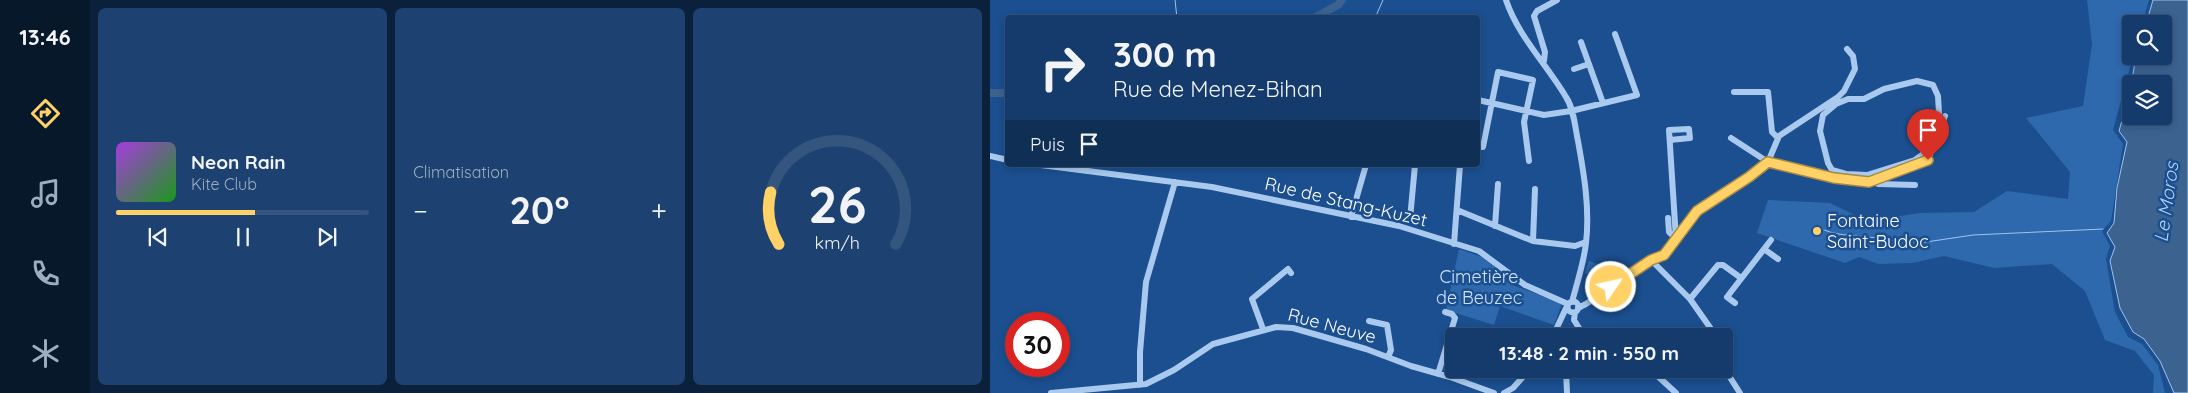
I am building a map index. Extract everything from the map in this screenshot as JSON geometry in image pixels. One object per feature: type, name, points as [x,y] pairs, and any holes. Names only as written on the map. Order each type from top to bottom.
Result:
[{"type":"street","points":[[1506,0],[1528,40],[1544,61],[1568,100],[1586,186],[1586,242],[1584,252],[1569,304],[1557,328]]},
{"type":"street","points":[[1544,61],[1545,52],[1534,16],[1537,11],[1557,0]]},
{"type":"street","points":[[1480,100],[1544,115],[1572,112],[1637,95],[1615,34]]},
{"type":"street","points":[[1581,42],[1603,103]]},
{"type":"street","points":[[1579,328],[1574,320],[1576,310],[1651,260],[1664,255],[1697,211],[1749,177],[1768,162],[1778,138],[1786,129],[1838,97],[1850,80],[1855,63],[1852,52],[1847,49]]},
{"type":"street","points":[[1574,70],[1589,64]]},
{"type":"street","points":[[1480,146],[1483,147],[1493,106],[1491,103],[1498,72],[1533,80],[1524,122],[1529,161]]},
{"type":"street","points":[[1917,81],[1933,85],[1938,96],[1938,119],[1922,155],[1915,160],[1867,175],[1846,174],[1832,170],[1828,163],[1820,131],[1823,115],[1836,104],[1848,99],[1864,99],[1884,90],[1917,81]]},
{"type":"street","points":[[1734,92],[1768,92],[1772,132],[1778,138]]},
{"type":"street","points":[[1816,111],[1823,115]]},
{"type":"street","points":[[1731,138],[1768,162],[1834,178],[1873,181],[1928,160],[1945,116]]},
{"type":"street","points":[[1670,140],[1676,239]]},
{"type":"street","points":[[990,156],[1005,159]]},
{"type":"street","name":"Rue de Stang-Kuzet","points":[[1057,167],[1222,189],[1399,226],[1480,251],[1525,285],[1569,304],[1569,311],[1576,310]]},
{"type":"street","points":[[1350,217],[1365,167]]},
{"type":"street","points":[[1410,219],[1415,167]]},
{"type":"street","points":[[1454,244],[1460,182],[1457,177],[1459,168]]},
{"type":"street","points":[[1873,181],[1878,184],[1915,185]]},
{"type":"street","points":[[1140,385],[1140,352],[1146,282],[1175,182]]},
{"type":"street","points":[[1495,226],[1498,184]]},
{"type":"street","points":[[1533,241],[1535,189]]},
{"type":"street","points":[[1458,210],[1533,241],[1575,246],[1586,242]]},
{"type":"street","points":[[1668,218],[1669,232],[1676,239]]},
{"type":"street","points":[[1735,303],[1727,297],[1771,240]]},
{"type":"street","points":[[1575,246],[1584,252]]},
{"type":"street","points":[[1764,249],[1778,259]]},
{"type":"street","points":[[1651,260],[1690,298],[1712,328]]},
{"type":"street","points":[[1690,298],[1718,264],[1723,265],[1741,278]]},
{"type":"street","points":[[1263,329],[1252,299],[1288,268],[1291,273]]},
{"type":"street","points":[[1438,374],[1455,318],[1452,314],[1445,312]]},
{"type":"street","points":[[1370,321],[1387,325],[1391,350],[1388,357]]},
{"type":"street","name":"Rue Neuve","points":[[1050,393],[1140,385],[1158,379],[1213,344],[1263,329],[1293,328],[1388,357],[1494,393]]},
{"type":"street","points":[[1504,393],[1521,378]]},
{"type":"street","points":[[1566,378],[1567,393]]},
{"type":"street","points":[[1660,378],[1676,393]]},
{"type":"street","points":[[1730,378],[1740,393]]},
{"type":"green space","points":[[2087,0],[2149,0],[2145,15],[2122,15],[2122,65],[2131,65],[2128,75],[2122,75],[2122,97],[2113,130],[2123,144],[2111,221],[2102,231],[2110,246],[2106,259],[2115,312],[2128,337],[2142,344],[2158,365],[2165,393],[2153,393],[2154,375],[2135,351],[2105,340],[2085,291],[2052,264],[1994,268],[1944,256],[1912,263],[1878,264],[1859,257],[1845,263],[1757,233],[1768,200],[1830,203],[1867,221],[1920,213],[1974,212],[2007,191],[2068,199],[2070,172],[2026,118],[2083,106],[2092,44]]},
{"type":"green space","name":"Cimetière de Beuzec","points":[[1459,249],[1485,258],[1513,280],[1512,285],[1562,303],[1554,325],[1500,306],[1494,325],[1446,310]]},
{"type":"green space","points":[[1589,261],[1610,268],[1606,281],[1585,273]]},
{"type":"water","name":"Le Moros","points":[[2153,0],[2188,0],[2188,393],[2174,393],[2160,361],[2144,339],[2133,332],[2120,308],[2110,261],[2115,247],[2107,233],[2114,223],[2117,188],[2127,142],[2119,131],[2122,120],[2122,125],[2172,125],[2172,75],[2133,75],[2134,65],[2172,65],[2172,15],[2149,15]]},
{"type":"waterway","points":[[1175,0],[1177,15]]},
{"type":"waterway","points":[[1320,15],[1338,5],[1342,0]]},
{"type":"waterway","points":[[1376,15],[1383,0]]},
{"type":"waterway","points":[[990,93],[1005,93]]},
{"type":"waterway","points":[[1888,240],[1926,242],[1973,235],[2103,229]]},
{"type":"waterway","points":[[1824,230],[1837,234],[1882,239]]},
{"type":"place","name":"Fontaine Saint-Budoc","points":[[1817,231]]},
{"type":"route","points":[[1611,287],[1651,260],[1664,255],[1697,211],[1711,200],[1760,170],[1768,162],[1834,178],[1869,182],[1893,171],[1928,160]]}]
